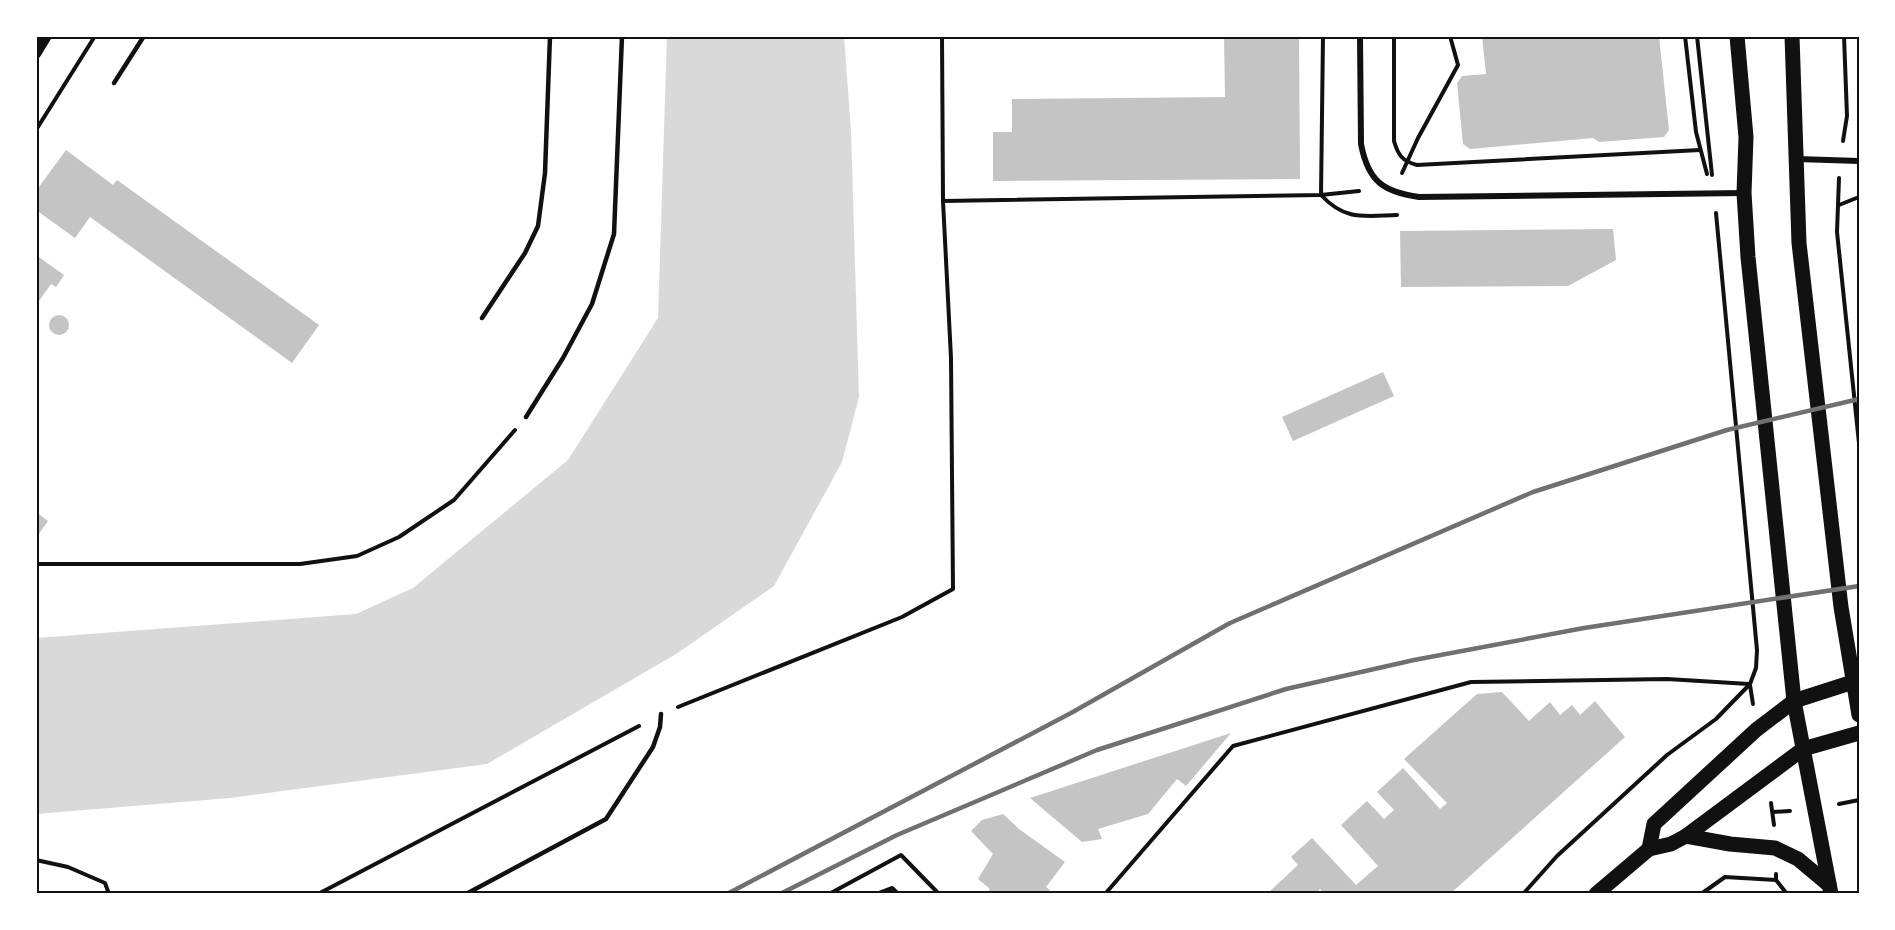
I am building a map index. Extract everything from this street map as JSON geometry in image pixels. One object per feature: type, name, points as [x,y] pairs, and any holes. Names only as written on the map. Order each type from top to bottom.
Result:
[{"type":"main road","points":[[1737,36],[1746,137],[1744,193],[1748,257],[1794,701],[1830,889]]},
{"type":"main road","points":[[1792,36],[1794,159],[1799,243],[1841,607],[1859,715]]},
{"type":"main road","points":[[1648,849],[1654,824],[1756,730],[1794,701],[1854,682]]},
{"type":"main road","points":[[1596,894],[1648,849],[1671,844],[1686,836],[1803,749],[1859,733]]},
{"type":"main road","points":[[1686,836],[1730,844],[1775,848],[1798,859],[1830,889]]},
{"type":"street","points":[[36,54],[47,36]]},
{"type":"street","points":[[1360,36],[1361,144],[1364,161],[1385,189],[1396,194],[1419,197],[1744,193]]},
{"type":"street","points":[[1794,159],[1859,161]]},
{"type":"street","points":[[879,894],[892,889],[897,894]]},
{"type":"lane","points":[[114,83],[144,36]]},
{"type":"lane","points":[[482,318],[525,253],[538,226],[545,173],[550,36]]},
{"type":"lane","points":[[526,417],[563,358],[592,304],[614,234],[622,36]]},
{"type":"lane","points":[[466,894],[606,819],[653,747],[661,714]]},
{"type":"path","points":[[36,130],[95,36]]},
{"type":"path","points":[[318,894],[661,714],[902,617],[952,589],[951,358],[943,201],[942,36]]},
{"type":"path","points":[[1394,36],[1394,141],[1397,154],[1406,162],[1416,165],[1700,150]]},
{"type":"path","points":[[1389,215],[1406,162],[1458,65],[1450,36]]},
{"type":"path","points":[[1685,36],[1700,150],[1714,195]]},
{"type":"path","points":[[1523,894],[1557,856],[1667,755],[1716,719],[1749,684],[1756,668],[1757,650],[1697,36]]},
{"type":"path","points":[[1844,36],[1847,116]]},
{"type":"path","points":[[943,201],[1321,195],[1385,189]]},
{"type":"path","points":[[1859,197],[1839,205],[1837,232],[1859,443]]},
{"type":"path","points":[[36,564],[300,564],[357,556],[399,537],[454,500],[526,417]]},
{"type":"path","points":[[1106,894],[1233,746],[1471,682],[1667,679],[1749,684]]},
{"type":"path","points":[[36,860],[68,867],[105,883],[109,894]]},
{"type":"path","points":[[829,894],[859,877]]},
{"type":"path","points":[[1701,894],[1725,877],[1776,880],[1787,894]]},
{"type":"shaded area","points":[[667,36],[844,36],[851,131],[859,397],[842,462],[774,586],[676,654],[487,764],[230,798],[36,814],[36,638],[356,614],[413,588],[568,460],[658,318]]},
{"type":"building","points":[[1224,36],[1299,36],[1300,179],[993,181],[993,132],[1012,132],[1012,99],[1225,97]]},
{"type":"building","points":[[1482,36],[1659,36],[1669,130],[1664,137],[1599,142],[1593,138],[1470,149],[1463,144],[1457,83],[1462,76],[1486,74]]},
{"type":"building","points":[[66,150],[113,185],[117,180],[319,325],[292,363],[90,217],[75,238],[36,210],[36,191]]},
{"type":"building","points":[[1613,229],[1616,260],[1568,286],[1401,287],[1400,231]]},
{"type":"building","points":[[36,255],[64,275],[56,287],[51,284],[36,305]]},
{"type":"building","points":[[59,315],[66,318],[69,325],[66,332],[59,335],[52,332],[49,325],[52,318]]},
{"type":"building","points":[[1383,372],[1394,396],[1293,441],[1282,417]]},
{"type":"building","points":[[36,512],[48,521],[36,538]]},
{"type":"building","points":[[1502,692],[1529,721],[1550,702],[1560,715],[1572,705],[1580,715],[1595,701],[1625,737],[1450,894],[1325,894],[1320,889],[1315,894],[1269,892],[1298,865],[1291,857],[1312,838],[1356,885],[1378,866],[1341,825],[1367,801],[1384,819],[1394,810],[1377,792],[1403,768],[1440,809],[1447,803],[1404,759],[1477,694]]},
{"type":"building","points":[[1231,733],[1186,786],[1177,779],[1148,814],[1098,829],[1102,839],[1082,842],[1030,798]]},
{"type":"building","points":[[1003,814],[1019,829],[1065,862],[1046,887],[1050,890],[1048,894],[987,894],[990,889],[978,879],[993,854],[971,831],[982,820]]},
{"type":"railway","points":[[727,894],[1071,713],[1230,623],[1533,492],[1727,430],[1859,399]]},
{"type":"railway","points":[[780,894],[897,835],[1097,750],[1286,689],[1414,660],[1584,628],[1859,586]]}]
